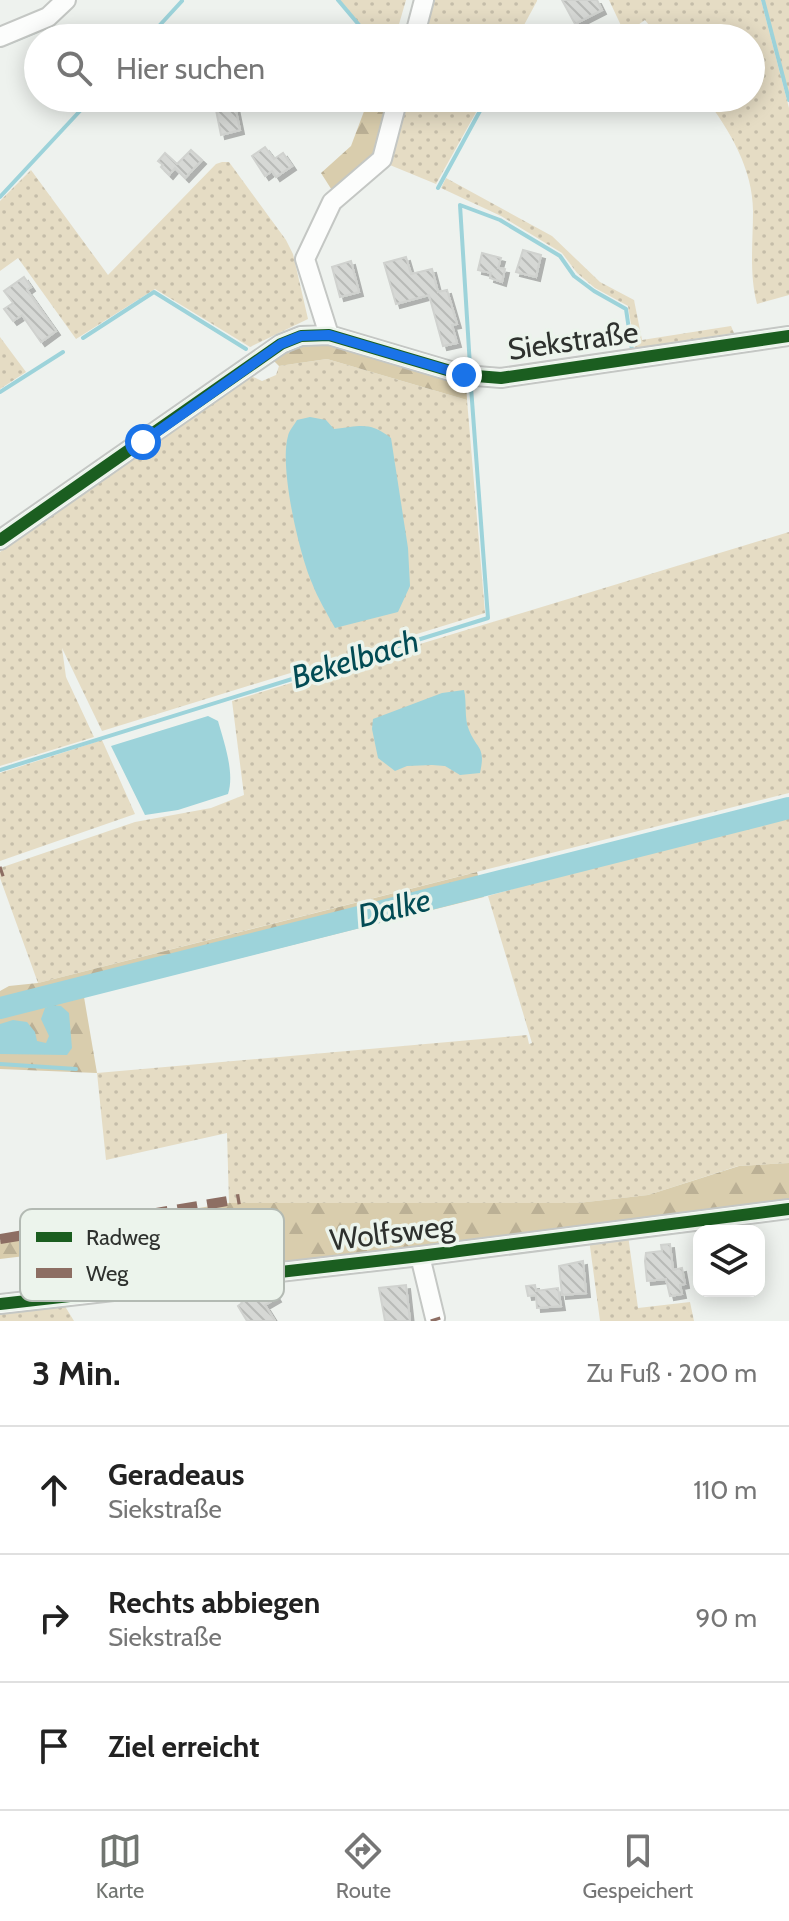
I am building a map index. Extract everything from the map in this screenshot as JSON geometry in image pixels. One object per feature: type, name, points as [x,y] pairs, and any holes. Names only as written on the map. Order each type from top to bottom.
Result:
[{"type":"street","points":[[31,24],[48,17],[66,0]]},
{"type":"street","points":[[418,24],[424,0]]},
{"type":"street","points":[[0,37],[24,27]]},
{"type":"street","points":[[329,335],[305,259],[332,202],[382,159],[394,112]]},
{"type":"street","name":"Siekstraße","points":[[0,540],[281,344],[301,336],[329,335],[464,375],[501,378],[789,336]]},
{"type":"street","name":"Wolfsweg","points":[[284,1272],[789,1209]]},
{"type":"street","points":[[420,1256],[435,1318]]},
{"type":"street","name":"Wolfsweg","points":[[0,1304],[26,1301]]},
{"type":"shaded area","points":[[340,0],[406,0],[399,24],[360,24]]},
{"type":"shaded area","points":[[428,0],[537,0],[525,24],[422,24]]},
{"type":"shaded area","points":[[609,0],[761,0],[789,108],[789,295],[757,304],[752,269],[753,211],[749,181],[738,151],[715,112],[765,112],[765,24],[648,24],[645,20],[639,24],[620,24]]},
{"type":"shaded area","points":[[764,0],[789,0],[789,95]]},
{"type":"shaded area","points":[[398,112],[476,112],[436,184],[385,163]]},
{"type":"shaded area","points":[[229,162],[286,240],[293,254],[308,319],[250,347],[155,289],[76,339],[18,258],[0,271],[0,201],[31,170],[108,275],[216,164]]},
{"type":"shaded area","points":[[446,178],[552,236],[600,282],[634,300],[642,340],[731,326],[734,333],[635,348],[628,306],[595,288],[577,273],[562,253],[501,216],[441,188]]},
{"type":"shaded area","points":[[0,337],[26,372],[0,389]]},
{"type":"shaded area","points":[[327,359],[467,400],[485,613],[102,731],[62,648],[66,677],[94,737],[0,766],[0,552],[251,376],[262,381],[276,375],[279,366]]},
{"type":"shaded area","points":[[789,532],[789,793],[38,983],[0,878],[0,868],[135,822],[211,808],[244,795],[232,701]]},
{"type":"shaded area","points":[[102,740],[135,814],[0,861],[0,773]]},
{"type":"shaded area","points":[[789,817],[789,1163],[738,1166],[648,1195],[578,1203],[229,1203],[227,1133],[106,1160],[97,1073],[527,1035],[529,1044],[532,1043],[488,896],[671,844]]},
{"type":"shaded area","points":[[628,1235],[638,1308],[690,1302],[694,1321],[600,1321],[589,1239]]},
{"type":"shaded area","points":[[63,1303],[74,1321],[0,1321],[0,1310]]},
{"type":"green space","points":[[364,112],[390,112],[378,158],[335,195],[321,173],[351,146]]},
{"type":"green space","points":[[323,339],[466,380],[467,400],[327,359],[279,366],[270,357],[282,348]]},
{"type":"green space","points":[[477,872],[484,897],[84,997],[97,1073],[0,1069],[0,991],[9,986],[38,983]]},
{"type":"green space","points":[[789,1163],[789,1202],[284,1263],[284,1209],[193,1209],[229,1203],[578,1203],[648,1195],[739,1166]]},
{"type":"green space","points":[[20,1238],[20,1257],[0,1259],[0,1241]]},
{"type":"water","points":[[310,417],[326,420],[334,429],[370,427],[391,438],[408,548],[410,586],[398,612],[335,628],[314,589],[296,531],[286,468],[289,432],[297,420]]},
{"type":"water","points":[[464,690],[467,726],[481,753],[480,773],[460,775],[445,766],[432,765],[407,766],[395,771],[378,758],[373,719],[442,693]]},
{"type":"water","points":[[208,716],[218,721],[226,748],[230,777],[228,794],[178,810],[145,815],[111,746]]},
{"type":"water","points":[[61,1006],[69,1013],[72,1048],[67,1055],[0,1054],[0,1024],[13,1020],[27,1022],[35,1032],[37,1041],[46,1043],[49,1036],[41,1019],[45,1008]]},
{"type":"building","points":[[562,0],[597,0],[602,10],[575,24]]},
{"type":"building","points":[[216,112],[236,112],[240,130],[221,135]]},
{"type":"building","points":[[265,147],[274,159],[283,153],[292,166],[276,177],[272,171],[265,176],[252,156]]},
{"type":"building","points":[[191,150],[202,160],[185,178],[175,168],[169,175],[158,161],[165,153],[177,164]]},
{"type":"building","points":[[523,250],[541,255],[536,277],[516,272]]},
{"type":"building","points":[[482,253],[501,258],[498,268],[505,269],[502,282],[490,278],[491,273],[478,270]]},
{"type":"building","points":[[406,257],[411,274],[432,269],[438,292],[447,290],[457,324],[452,325],[457,343],[443,346],[429,295],[396,304],[384,263]]},
{"type":"building","points":[[351,261],[359,292],[340,297],[332,267]]},
{"type":"building","points":[[24,277],[31,287],[27,290],[56,331],[41,342],[22,315],[13,321],[4,309],[13,303],[4,291]]},
{"type":"building","points":[[670,1244],[673,1270],[682,1268],[685,1284],[680,1285],[682,1294],[670,1296],[666,1279],[647,1281],[645,1261],[646,1253],[662,1251],[661,1245]]},
{"type":"building","points":[[583,1261],[586,1293],[562,1295],[559,1266]]},
{"type":"building","points":[[406,1285],[410,1321],[385,1321],[379,1288]]},
{"type":"building","points":[[535,1285],[536,1291],[558,1288],[561,1306],[537,1308],[536,1295],[528,1296],[526,1286]]},
{"type":"building","points":[[240,1301],[272,1301],[265,1305],[275,1321],[247,1321],[238,1306]]},
{"type":"waterway","points":[[338,0],[358,24]]},
{"type":"waterway","points":[[763,0],[789,100]]},
{"type":"waterway","points":[[161,24],[182,1]]},
{"type":"waterway","points":[[6,44],[24,37]]},
{"type":"waterway","points":[[0,197],[79,112]]},
{"type":"waterway","points":[[438,188],[479,112]]},
{"type":"waterway","name":"Bekelbach","points":[[470,366],[460,205],[500,220],[560,256],[574,276],[626,309],[632,350]]},
{"type":"waterway","points":[[83,338],[154,292],[246,349]]},
{"type":"waterway","points":[[0,392],[63,352]]},
{"type":"waterway","name":"Bekelbach","points":[[0,770],[488,618],[471,387]]},
{"type":"waterway","name":"Dalke","points":[[0,1008],[789,808]]},
{"type":"waterway","points":[[0,1064],[76,1069]]},
{"type":"marked path","points":[[180,1209],[240,1199]]},
{"type":"marked path","points":[[0,1239],[20,1236]]},
{"type":"cycle path","points":[[0,540],[281,344],[301,336],[329,335],[464,375],[501,378],[789,336]]},
{"type":"cycle path","points":[[284,1272],[789,1209]]},
{"type":"cycle path","points":[[0,1304],[26,1301]]},
{"type":"route","points":[[143,442],[281,344],[301,336],[329,335],[464,375]]}]
